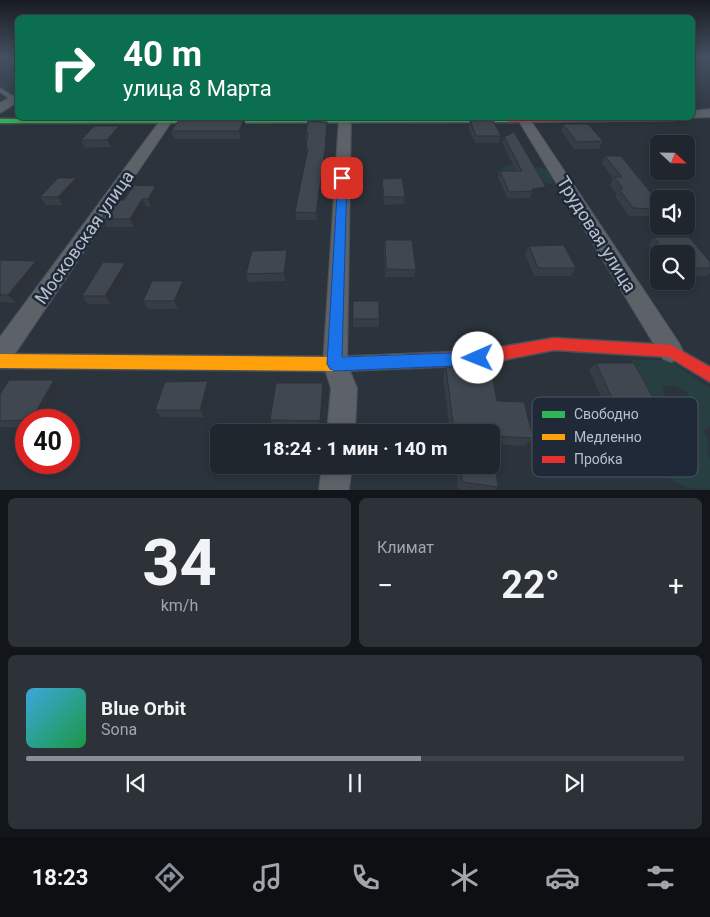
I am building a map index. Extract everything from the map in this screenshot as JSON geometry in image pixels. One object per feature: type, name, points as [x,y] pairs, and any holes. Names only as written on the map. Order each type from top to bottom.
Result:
[{"type":"street","points":[[0,109],[15,99]]},
{"type":"street","points":[[695,115],[710,113]]},
{"type":"street","points":[[0,121],[56,120]]},
{"type":"street","name":"Московская улица","points":[[0,356],[167,120]]},
{"type":"street","points":[[342,424],[344,388],[335,364],[345,120]]},
{"type":"street","name":"Трудовая улица","points":[[524,120],[671,351]]},
{"type":"street","points":[[0,361],[335,364],[478,358],[554,344],[671,351],[710,375]]},
{"type":"street","points":[[334,490],[336,474]]},
{"type":"lane","points":[[0,90],[15,98]]},
{"type":"green space","points":[[504,166],[537,167],[547,170],[552,173],[553,184],[497,173]]},
{"type":"green space","points":[[631,360],[669,360],[710,388],[710,425],[704,431],[709,442],[707,454],[710,459],[710,489],[683,486],[668,477],[698,477],[698,397],[688,397],[688,393],[675,386],[663,386],[664,397],[654,397],[637,381]]},
{"type":"building","points":[[179,120],[244,120],[239,131],[171,131]]},
{"type":"building","points":[[470,120],[493,120],[501,136],[476,136]]},
{"type":"building","points":[[308,121],[327,122],[316,213],[295,212],[308,148],[306,148],[308,133],[306,133]]},
{"type":"building","points":[[563,124],[588,124],[603,141],[577,142]]},
{"type":"building","points":[[94,126],[119,126],[107,140],[81,140]]},
{"type":"building","points":[[514,132],[546,187],[532,189],[533,191],[509,192],[500,171],[522,171],[504,137]]},
{"type":"building","points":[[605,156],[621,156],[650,192],[650,209],[633,208],[619,189],[623,189],[614,177],[622,177]]},
{"type":"building","points":[[58,178],[76,178],[58,197],[40,197]]},
{"type":"building","points":[[402,178],[405,197],[384,197],[382,179]]},
{"type":"building","points":[[134,185],[156,186],[148,199],[142,199],[130,219],[101,219],[114,200],[124,200]]},
{"type":"building","points":[[654,237],[689,237],[710,262],[710,268],[695,268],[695,245],[660,245]]},
{"type":"building","points":[[385,240],[412,240],[416,270],[386,269]]},
{"type":"building","points":[[564,245],[576,268],[538,268],[529,246]]},
{"type":"building","points":[[287,250],[284,273],[246,274],[252,251]]},
{"type":"building","points":[[0,260],[36,261],[8,295],[0,295]]},
{"type":"building","points":[[103,262],[125,263],[105,296],[82,296]]},
{"type":"building","points":[[152,281],[183,281],[174,301],[143,301]]},
{"type":"building","points":[[353,301],[379,301],[379,319],[353,319]]},
{"type":"building","points":[[596,363],[634,363],[652,397],[612,397]]},
{"type":"building","points":[[490,365],[497,401],[524,402],[532,438],[500,436],[500,424],[453,424],[446,367]]},
{"type":"building","points":[[9,380],[54,380],[37,409],[15,409],[15,421],[0,421],[0,394]]},
{"type":"building","points":[[208,381],[200,410],[155,410],[165,382]]},
{"type":"building","points":[[276,383],[323,383],[320,421],[270,420]]},
{"type":"building","points":[[462,474],[496,474],[498,487],[462,482]]},
{"type":"traffic: fast","points":[[0,121],[509,120]]},
{"type":"traffic: slow","points":[[0,361],[335,364],[410,361]]},
{"type":"traffic: jam","points":[[410,361],[478,358],[554,344],[671,351],[710,375]]},
{"type":"route","points":[[342,178],[335,364],[478,358]]}]
